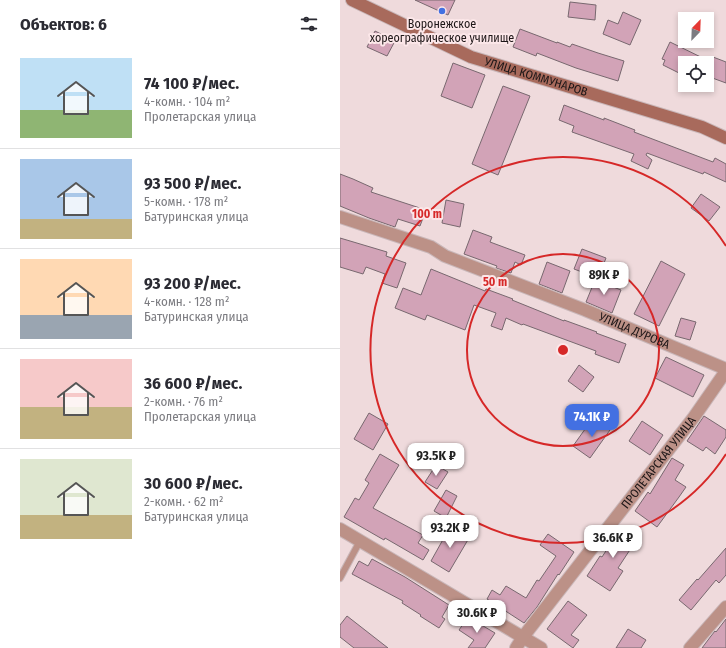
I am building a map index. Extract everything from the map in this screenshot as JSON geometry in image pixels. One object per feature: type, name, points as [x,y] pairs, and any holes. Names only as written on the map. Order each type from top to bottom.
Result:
[{"type":"street","name":"УЛИЦА КОММУНАРОВ","points":[[352,0],[471,57],[702,127],[726,138]]},
{"type":"street","name":"УЛИЦА ДУРОВА","points":[[340,217],[430,247],[445,256],[585,310],[726,370]]},
{"type":"street","name":"ПРОЛЕТАРСКАЯ УЛИЦА","points":[[516,648],[694,417],[726,370]]},
{"type":"street","points":[[340,529],[541,648]]},
{"type":"street","points":[[690,648],[726,606]]},
{"type":"lane","points":[[340,578],[360,541]]},
{"type":"building","points":[[415,0],[455,0],[448,15]]},
{"type":"building","points":[[570,2],[596,5],[595,20],[568,17]]},
{"type":"building","points":[[623,12],[641,20],[630,45],[603,34],[608,20],[618,24]]},
{"type":"building","points":[[520,29],[570,47],[572,44],[624,61],[618,81],[576,68],[537,53],[536,56],[513,47]]},
{"type":"building","points":[[375,31],[395,41],[387,56],[367,47]]},
{"type":"building","points":[[670,42],[678,46],[678,48],[682,48],[699,56],[678,56],[678,72],[663,65],[665,60],[662,59]]},
{"type":"building","points":[[714,57],[726,62],[726,83],[714,79]]},
{"type":"building","points":[[453,63],[485,75],[472,108],[441,96]]},
{"type":"building","points":[[503,86],[530,96],[498,175],[472,164]]},
{"type":"building","points":[[564,105],[604,120],[604,118],[635,130],[634,132],[713,162],[715,158],[726,164],[726,182],[704,172],[703,174],[647,153],[646,155],[652,160],[648,169],[631,161],[634,154],[572,132],[574,126],[559,120]]},
{"type":"building","points":[[340,174],[373,188],[371,192],[426,210],[420,226],[398,219],[395,227],[340,206]]},
{"type":"building","points":[[701,194],[720,207],[709,221],[691,208]]},
{"type":"building","points":[[446,200],[464,204],[460,227],[442,223]]},
{"type":"building","points":[[473,230],[492,237],[490,242],[525,255],[521,265],[515,262],[511,273],[496,268],[497,266],[464,254]]},
{"type":"building","points":[[340,238],[387,252],[386,256],[406,263],[397,288],[382,283],[385,274],[366,267],[363,274],[340,267]]},
{"type":"building","points":[[582,249],[606,258],[598,278],[574,269]]},
{"type":"building","points":[[661,261],[685,274],[659,326],[634,314]]},
{"type":"building","points":[[547,262],[570,271],[562,293],[539,284]]},
{"type":"building","points":[[431,269],[485,291],[486,289],[513,299],[512,300],[564,321],[626,344],[619,363],[595,354],[596,351],[506,318],[502,330],[491,326],[496,313],[474,305],[465,330],[427,315],[425,320],[395,308],[403,288],[421,295]]},
{"type":"building","points":[[595,280],[621,290],[612,313],[586,302]]},
{"type":"building","points":[[681,318],[696,322],[690,340],[675,336]]},
{"type":"building","points":[[666,357],[704,375],[693,397],[655,378]]},
{"type":"building","points":[[579,365],[594,377],[583,392],[568,381]]},
{"type":"building","points":[[369,413],[388,424],[373,450],[354,439]]},
{"type":"building","points":[[704,416],[726,430],[726,437],[715,454],[706,447],[703,451],[687,441]]},
{"type":"building","points":[[593,418],[610,430],[590,458],[573,446]]},
{"type":"building","points":[[642,421],[663,435],[650,455],[629,441]]},
{"type":"building","points":[[380,454],[399,465],[373,508],[423,535],[418,543],[429,550],[423,560],[344,517],[355,498],[359,500],[369,483],[365,480]]},
{"type":"building","points":[[672,458],[684,465],[675,480],[686,487],[657,527],[635,511],[648,492],[650,494]]},
{"type":"building","points":[[436,465],[448,472],[437,489],[425,482]]},
{"type":"building","points":[[446,490],[457,496],[446,518],[434,511]]},
{"type":"building","points":[[622,526],[639,536],[618,568],[623,571],[610,591],[587,576],[600,556],[602,557]]},
{"type":"building","points":[[450,527],[469,538],[449,572],[431,561]]},
{"type":"building","points":[[548,534],[574,552],[537,607],[524,623],[487,599],[492,590],[500,595],[506,586],[526,598],[537,580],[539,581],[556,556],[540,545]]},
{"type":"building","points":[[726,548],[726,575],[719,583],[716,580],[691,610],[679,600]]},
{"type":"building","points":[[372,559],[405,577],[449,605],[442,617],[445,619],[439,628],[402,603],[403,601],[352,574],[359,561],[368,566]]},
{"type":"building","points":[[568,601],[587,615],[571,635],[579,640],[573,648],[547,629]]},
{"type":"building","points":[[347,616],[388,648],[354,648],[340,637],[340,625]]},
{"type":"building","points":[[468,617],[495,633],[485,648],[468,648],[474,640],[459,630]]},
{"type":"building","points":[[726,619],[726,648],[702,648],[715,631],[716,632]]},
{"type":"building","points":[[628,629],[646,640],[641,648],[616,648]]},
{"type":"place","name":"Воронежское хореографическое училище","points":[[442,11]]}]
